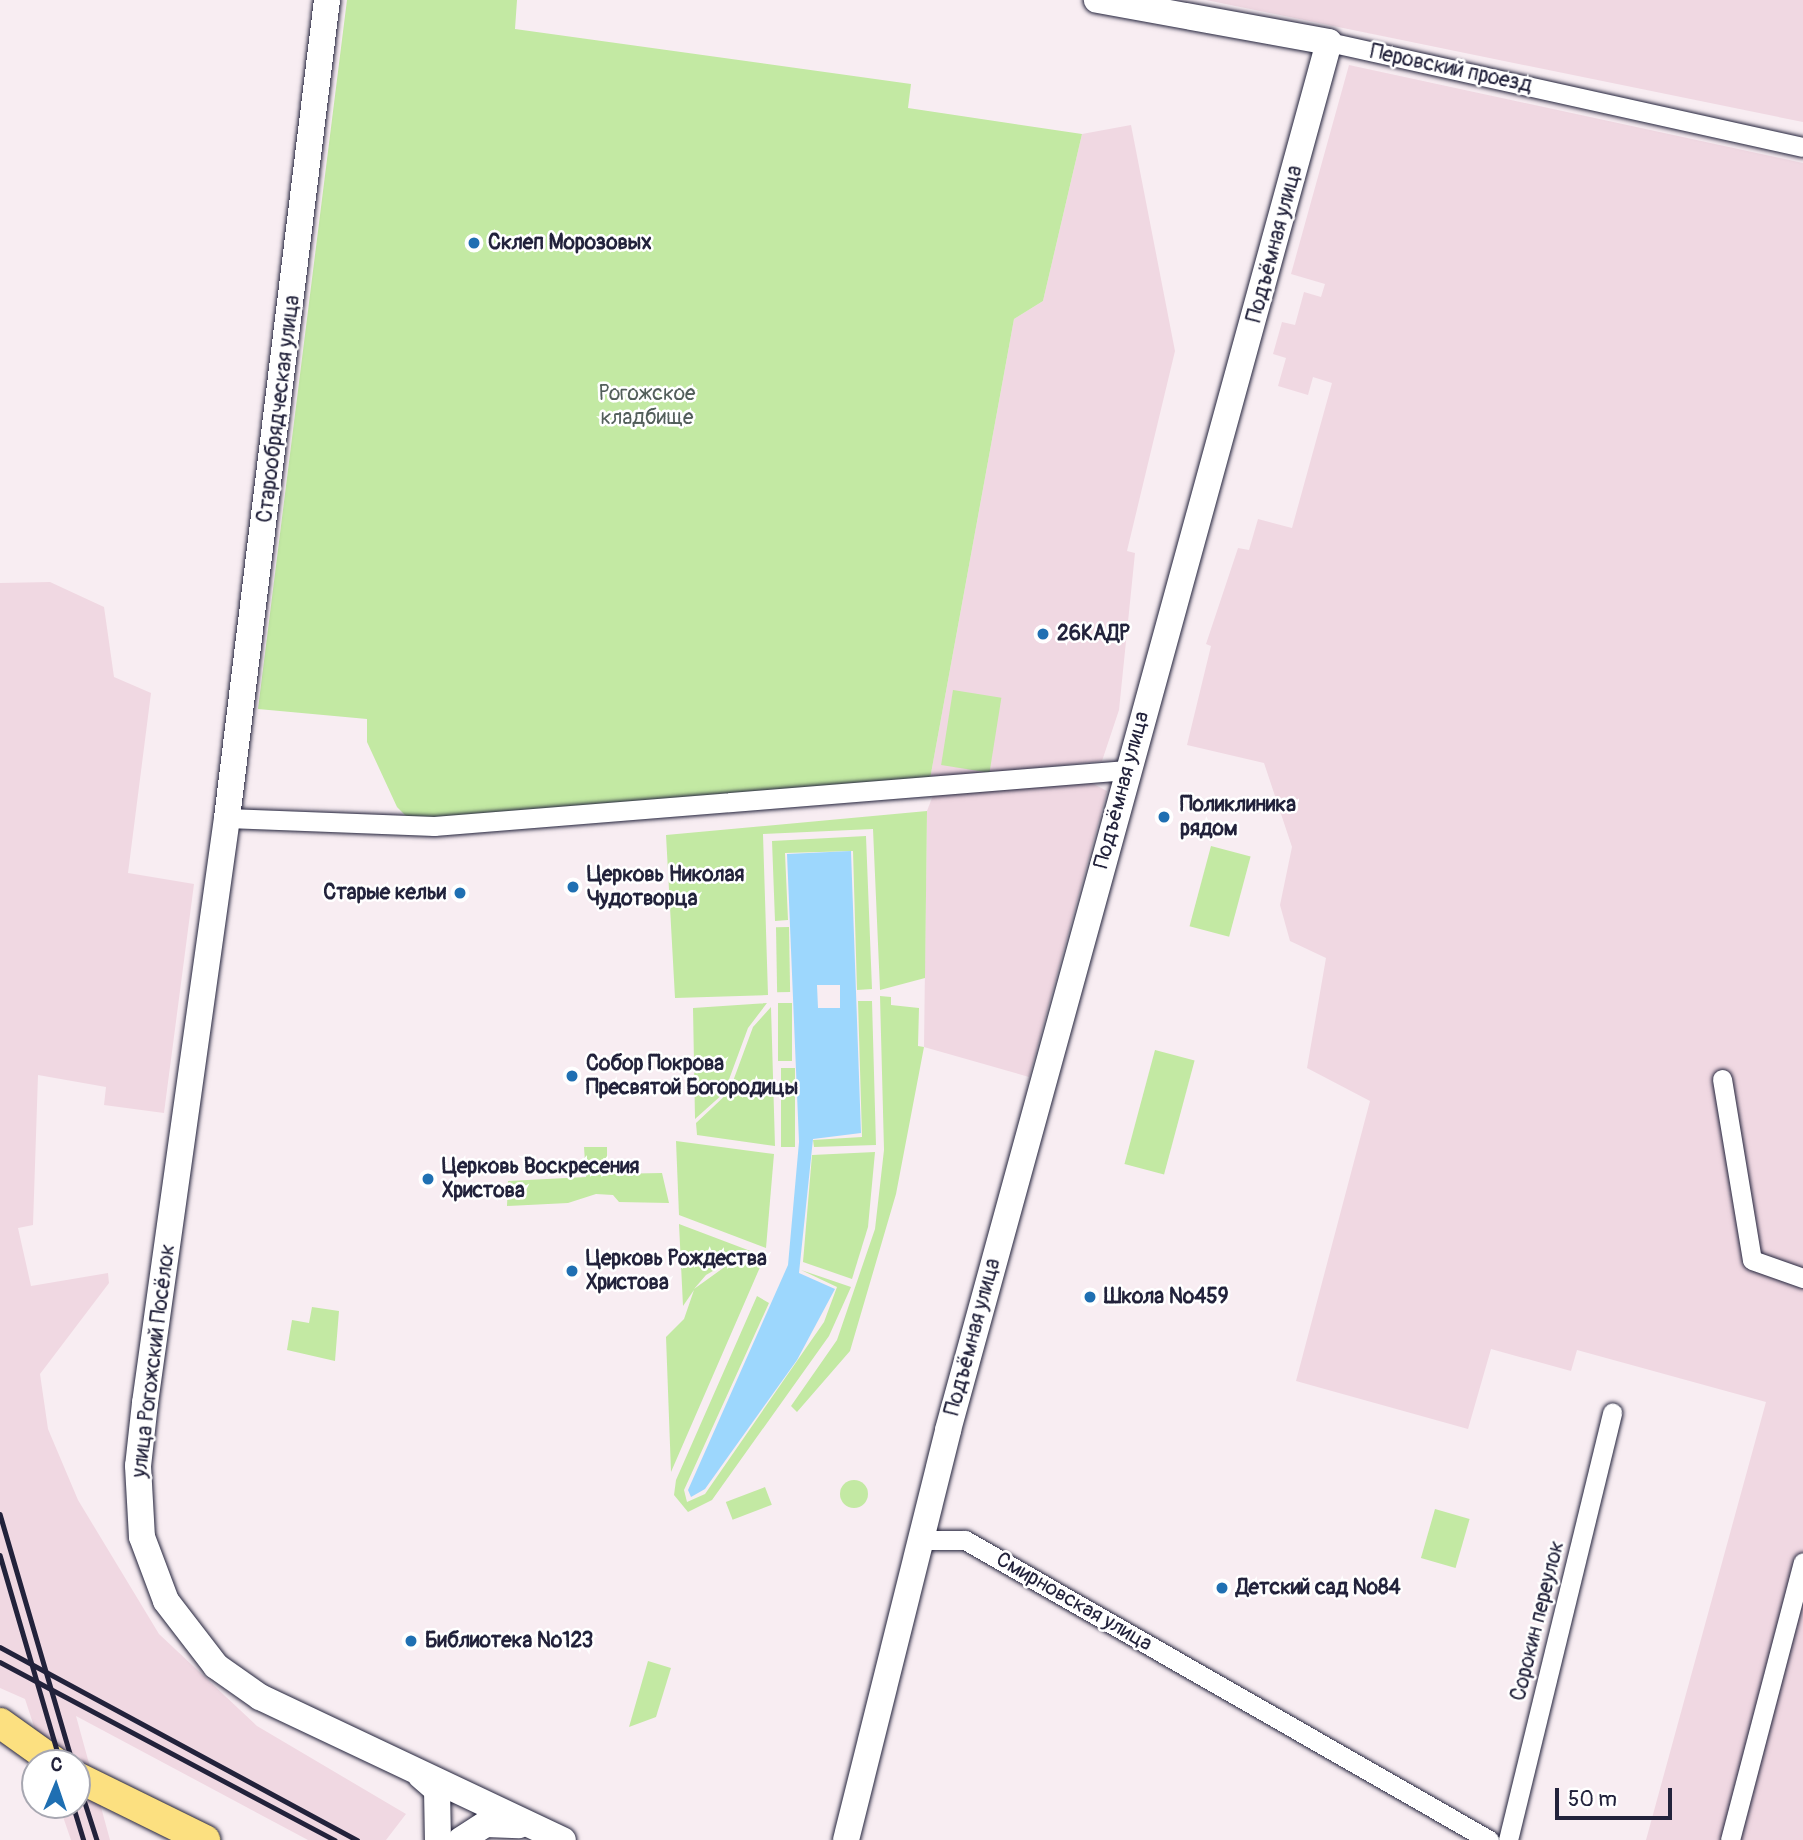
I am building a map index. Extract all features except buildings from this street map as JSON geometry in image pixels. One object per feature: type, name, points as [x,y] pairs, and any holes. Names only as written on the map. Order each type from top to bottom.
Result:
[{"type":"main road","points":[[0,1723],[36,1749]]},
{"type":"main road","points":[[91,1784],[205,1840]]},
{"type":"street","name":"Старообрядческая улица","points":[[227,818],[327,0]]},
{"type":"street","name":"Перовский проезд","points":[[1097,0],[1162,6],[1803,147]]},
{"type":"street","name":"Подъёмная улица","points":[[921,1540],[1127,770],[1329,42]]},
{"type":"street","points":[[227,818],[373,828],[517,822],[1127,770]]},
{"type":"street","name":"улица Рогожский Посёлок","points":[[227,818],[145,1403],[138,1466],[142,1537],[166,1601],[216,1666],[260,1697],[420,1775],[563,1840]]},
{"type":"street","points":[[1722,1080],[1752,1260],[1803,1278]]},
{"type":"street","name":"Сорокин переулок","points":[[1508,1840],[1612,1412]]},
{"type":"street","points":[[846,1840],[921,1540]]},
{"type":"street","name":"Смирновская улица","points":[[921,1540],[965,1540],[1489,1840]]},
{"type":"street","points":[[1730,1840],[1803,1562]]},
{"type":"street","points":[[420,1775],[437,1790],[438,1840]]},
{"type":"street","points":[[461,1840],[486,1824],[527,1825]]},
{"type":"shaded area","points":[[1206,0],[1803,0],[1803,122]]},
{"type":"shaded area","points":[[1349,65],[1803,163],[1803,1840],[1646,1840],[1766,1402],[1577,1350],[1571,1371],[1491,1349],[1468,1429],[1296,1381],[1370,1101],[1307,1068],[1326,958],[1290,941],[1280,905],[1292,847],[1264,763],[1187,745],[1211,646],[1206,644],[1238,548],[1249,550],[1258,519],[1292,528],[1332,383],[1313,377],[1308,395],[1278,386],[1286,358],[1273,354],[1282,322],[1295,325],[1304,292],[1321,297],[1325,284],[1291,274]]},
{"type":"shaded area","points":[[1131,125],[1175,351],[1127,551],[1135,553],[1119,710],[1102,761],[930,779],[1014,319],[1043,301],[1082,134]]},
{"type":"shaded area","points":[[50,582],[104,607],[114,677],[151,693],[128,873],[194,884],[164,1113],[104,1105],[106,1087],[38,1075],[33,1225],[18,1228],[31,1286],[108,1273],[109,1283],[40,1374],[48,1429],[78,1500],[159,1634],[257,1726],[406,1814],[386,1840],[308,1840],[76,1716],[85,1749],[41,1749],[25,1699],[0,1688],[0,583]]},
{"type":"shaded area","points":[[1082,778],[1107,791],[1029,1077],[924,1047],[927,811],[935,790]]},
{"type":"shaded area","points":[[91,1771],[110,1840],[71,1840],[64,1819],[91,1819]]},
{"type":"green space","name":"Рогожское кладбище","points":[[347,0],[517,0],[515,29],[911,84],[908,108],[1082,134],[1043,301],[1014,319],[930,779],[410,820],[397,807],[367,742],[367,719],[258,709]]},
{"type":"green space","points":[[953,690],[1001,698],[990,773],[941,765]]},
{"type":"green space","points":[[927,811],[925,978],[880,990],[873,829],[763,834],[768,995],[675,998],[666,835]]},
{"type":"green space","points":[[866,836],[872,989],[857,990],[853,851],[785,853],[788,920],[775,921],[772,841]]},
{"type":"green space","points":[[1211,846],[1251,857],[1229,937],[1190,926]]},
{"type":"green space","points":[[776,927],[789,927],[790,992],[777,992]]},
{"type":"green space","points":[[880,996],[891,997],[891,1005],[919,1008],[918,1046],[924,1047],[896,1194],[850,1351],[797,1412],[791,1406],[837,1340],[875,1229],[884,1150]]},
{"type":"green space","points":[[858,1001],[872,1001],[876,1145],[814,1147],[813,1140],[862,1137]]},
{"type":"green space","points":[[767,1003],[748,1028],[724,1093],[695,1119],[693,1008]]},
{"type":"green space","points":[[778,1003],[792,1003],[792,1061],[778,1061]]},
{"type":"green space","points":[[771,1007],[775,1146],[697,1135],[696,1123],[729,1092],[753,1027]]},
{"type":"green space","points":[[1155,1050],[1195,1061],[1164,1175],[1124,1164]]},
{"type":"green space","points":[[781,1068],[795,1068],[795,1147],[781,1147]]},
{"type":"green space","points":[[676,1141],[774,1154],[766,1248],[679,1215]]},
{"type":"green space","points":[[584,1147],[607,1147],[607,1174],[662,1173],[669,1203],[619,1202],[613,1195],[596,1194],[568,1203],[507,1206],[508,1181],[586,1177]]},
{"type":"green space","points":[[875,1152],[868,1227],[852,1279],[803,1262],[812,1155]]},
{"type":"green space","points":[[679,1224],[761,1255],[725,1264],[706,1275],[694,1289],[726,1266],[764,1258],[671,1472],[666,1337],[684,1319],[694,1290],[683,1306]]},
{"type":"green space","points":[[801,1270],[851,1287],[829,1336],[712,1500],[688,1512],[674,1495],[676,1480],[757,1296],[769,1303],[684,1490],[687,1502],[705,1494],[824,1322],[837,1287]]},
{"type":"green space","points":[[312,1307],[339,1311],[335,1361],[287,1350],[292,1320],[309,1323]]},
{"type":"green space","points":[[854,1480],[864,1484],[868,1494],[864,1504],[854,1508],[844,1504],[840,1494],[844,1484]]},
{"type":"green space","points":[[765,1487],[772,1505],[733,1520],[726,1502]]},
{"type":"green space","points":[[1435,1509],[1470,1519],[1456,1568],[1421,1558]]},
{"type":"green space","points":[[648,1661],[671,1668],[656,1717],[629,1727]]},
{"type":"water","points":[[851,851],[861,1133],[813,1139],[799,1273],[835,1289],[797,1360],[705,1489],[691,1497],[688,1490],[788,1265],[799,1142],[787,854]],"holes":[[[817,985],[840,985],[840,1008],[818,1008]]]},
{"type":"railway","points":[[0,1514],[69,1749]]},
{"type":"railway","points":[[0,1555],[57,1749]]},
{"type":"railway","points":[[0,1647],[357,1840]]},
{"type":"railway","points":[[0,1662],[335,1840]]},
{"type":"railway","points":[[77,1819],[84,1840]]},
{"type":"railway","points":[[90,1819],[97,1840]]},
{"type":"place","name":"Склеп Морозовых","points":[[474,243]]},
{"type":"place","name":"26КАДР","points":[[1043,634]]},
{"type":"place","name":"Поликлиника рядом","points":[[1164,817]]},
{"type":"place","name":"Церковь Николая Чудотворца","points":[[573,887]]},
{"type":"place","name":"Старые кельи","points":[[460,893]]},
{"type":"place","name":"Собор Покрова Пресвятой Богородицы","points":[[572,1076]]},
{"type":"place","name":"Церковь Воскресения Христова","points":[[428,1179]]},
{"type":"place","name":"Церковь Рождества Христова","points":[[572,1271]]},
{"type":"place","name":"Школа №459","points":[[1090,1297]]},
{"type":"place","name":"Детский сад №84","points":[[1222,1588]]},
{"type":"place","name":"Библиотека №123","points":[[411,1641]]}]
